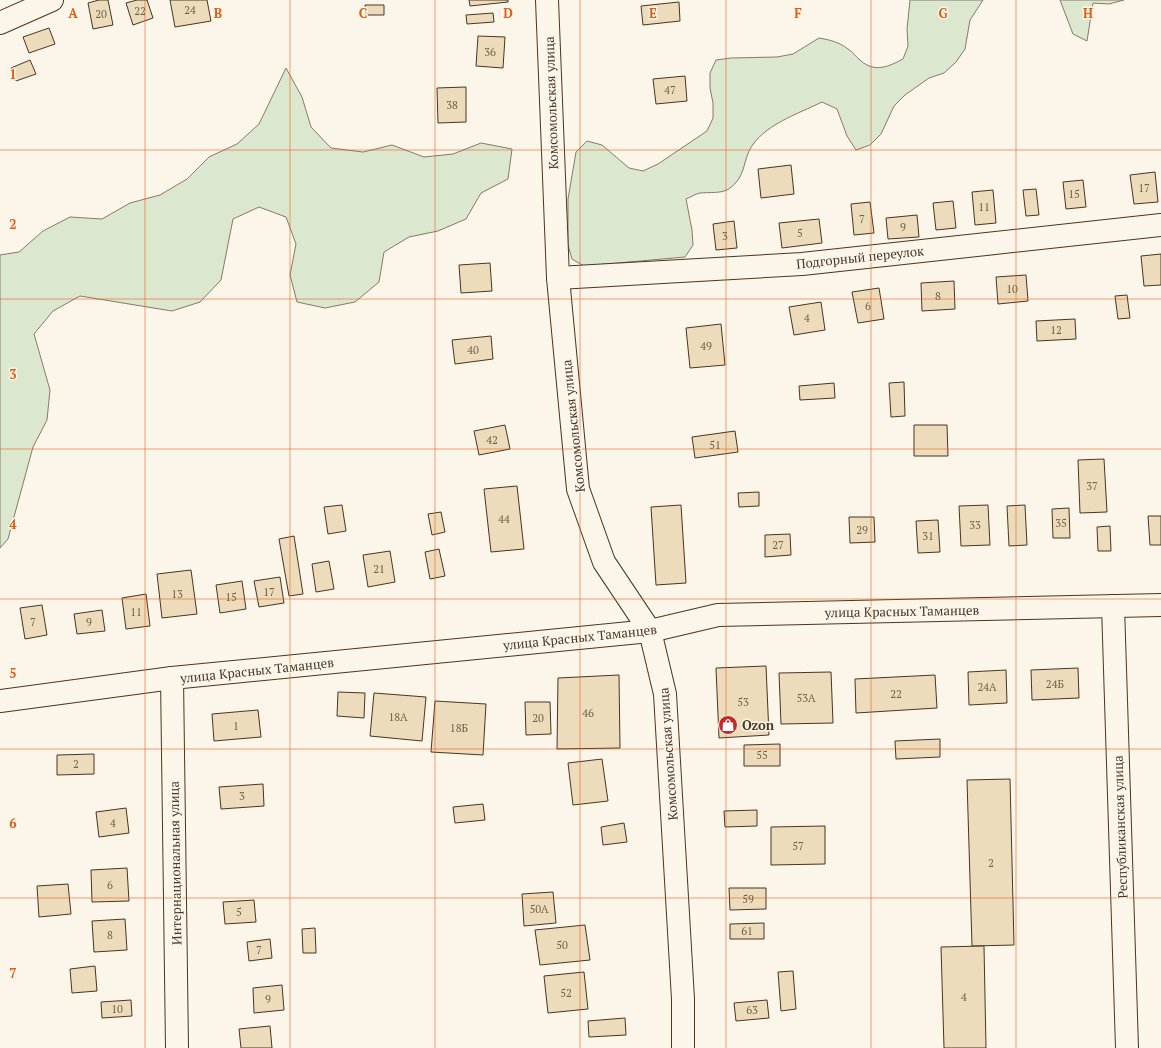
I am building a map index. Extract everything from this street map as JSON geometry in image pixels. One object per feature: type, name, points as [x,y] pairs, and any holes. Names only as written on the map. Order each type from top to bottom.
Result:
[{"type":"street","points":[[0,23],[52,0]]},
{"type":"street","name":"Комсомольская улица","points":[[547,0],[558,278],[578,489],[604,562],[650,631],[665,694],[682,999],[683,1048]]},
{"type":"street","name":"Подгорный переулок","points":[[558,278],[802,264],[1161,225]]},
{"type":"street","name":"улица Красных Таманцев","points":[[0,701],[172,678],[650,631],[718,615],[1161,605]]},
{"type":"street","name":"Республиканская улица","points":[[1113,606],[1127,1048]]},
{"type":"street","name":"Интернациональная улица","points":[[172,678],[177,1048]]},
{"type":"green space","points":[[910,0],[983,0],[970,20],[965,49],[956,62],[944,73],[929,78],[905,95],[894,106],[881,134],[870,145],[856,150],[847,136],[837,109],[822,102],[781,121],[763,134],[749,151],[741,176],[730,188],[720,192],[700,193],[686,199],[692,230],[693,245],[685,257],[584,266],[572,259],[568,245],[568,199],[576,152],[587,141],[602,145],[629,168],[643,171],[658,164],[707,131],[713,118],[710,73],[716,60],[731,58],[777,57],[793,54],[819,38],[841,45],[850,50],[865,64],[876,68],[892,64],[903,59],[908,46],[907,29]]},
{"type":"green space","points":[[1060,0],[1124,0],[1109,4],[1093,3],[1087,41],[1073,34]]},
{"type":"green space","points":[[286,68],[302,97],[311,127],[331,148],[363,152],[392,145],[424,157],[453,154],[481,143],[512,149],[508,179],[481,193],[466,219],[438,231],[409,237],[384,252],[379,282],[355,302],[325,308],[297,302],[290,275],[296,244],[286,217],[259,207],[233,219],[221,280],[200,302],[172,311],[80,296],[53,311],[34,334],[50,390],[47,420],[33,447],[8,539],[0,548],[0,255],[19,252],[43,231],[70,217],[102,219],[130,203],[160,195],[187,179],[209,157],[237,144],[259,124]]},
{"type":"building","points":[[99,0],[108,0],[113,25],[93,29],[88,3]]},
{"type":"building","points":[[137,0],[147,0],[153,18],[133,25],[126,3]]},
{"type":"building","points":[[170,0],[207,0],[211,21],[175,27]]},
{"type":"building","points":[[469,0],[508,0],[508,2],[470,6]]},
{"type":"building","points":[[679,2],[680,21],[643,25],[641,6]]},
{"type":"building","points":[[365,5],[384,5],[384,15],[366,15]]},
{"type":"building","points":[[493,13],[494,22],[467,24],[466,15]]},
{"type":"building","points":[[49,28],[55,44],[29,53],[23,37]]},
{"type":"building","points":[[478,36],[505,37],[503,68],[476,66]]},
{"type":"building","points":[[30,60],[36,74],[16,81],[11,68]]},
{"type":"building","points":[[685,76],[687,101],[656,104],[653,79]]},
{"type":"building","points":[[466,87],[466,122],[438,123],[437,88]]},
{"type":"building","points":[[791,165],[794,194],[761,198],[758,169]]},
{"type":"building","points":[[1155,172],[1158,202],[1134,204],[1130,175]]},
{"type":"building","points":[[1083,180],[1086,207],[1066,209],[1063,182]]},
{"type":"building","points":[[1036,189],[1039,215],[1026,216],[1023,190]]},
{"type":"building","points":[[993,190],[996,223],[975,225],[972,192]]},
{"type":"building","points":[[953,201],[956,228],[936,230],[933,203]]},
{"type":"building","points":[[870,202],[874,233],[854,235],[851,204]]},
{"type":"building","points":[[917,215],[919,237],[888,239],[886,218]]},
{"type":"building","points":[[819,219],[822,243],[782,248],[779,223]]},
{"type":"building","points":[[734,221],[737,248],[716,250],[713,224]]},
{"type":"building","points":[[1161,254],[1161,285],[1144,286],[1141,256]]},
{"type":"building","points":[[490,263],[492,291],[461,293],[459,265]]},
{"type":"building","points":[[1026,275],[1028,301],[998,304],[996,277]]},
{"type":"building","points":[[954,281],[955,309],[922,311],[921,283]]},
{"type":"building","points":[[879,288],[884,319],[858,323],[852,292]]},
{"type":"building","points":[[1127,295],[1130,318],[1118,319],[1115,296]]},
{"type":"building","points":[[821,302],[825,330],[794,335],[789,307]]},
{"type":"building","points":[[1075,319],[1076,339],[1037,341],[1036,321]]},
{"type":"building","points":[[721,324],[725,365],[690,368],[686,328]]},
{"type":"building","points":[[491,336],[493,359],[455,364],[452,340]]},
{"type":"building","points":[[904,382],[905,416],[891,417],[889,383]]},
{"type":"building","points":[[834,383],[835,398],[800,400],[799,386]]},
{"type":"building","points":[[505,425],[510,449],[479,455],[474,431]]},
{"type":"building","points":[[914,425],[947,425],[948,456],[914,456]]},
{"type":"building","points":[[735,431],[738,452],[695,458],[692,437]]},
{"type":"building","points":[[1104,459],[1107,512],[1080,513],[1078,460]]},
{"type":"building","points":[[517,486],[524,549],[491,552],[484,489]]},
{"type":"building","points":[[759,492],[759,506],[739,507],[738,493]]},
{"type":"building","points":[[342,505],[346,531],[328,534],[324,507]]},
{"type":"building","points":[[681,505],[686,583],[656,585],[651,507]]},
{"type":"building","points":[[988,505],[990,545],[961,546],[959,506]]},
{"type":"building","points":[[1025,505],[1027,545],[1009,546],[1007,506]]},
{"type":"building","points":[[1069,508],[1070,538],[1053,538],[1052,509]]},
{"type":"building","points":[[441,512],[445,532],[432,535],[428,514]]},
{"type":"building","points":[[1148,516],[1161,516],[1161,545],[1150,545]]},
{"type":"building","points":[[849,517],[874,517],[875,542],[850,543]]},
{"type":"building","points":[[938,520],[940,552],[918,553],[916,521]]},
{"type":"building","points":[[1110,526],[1111,551],[1098,551],[1097,527]]},
{"type":"building","points":[[790,534],[791,555],[765,557],[765,535]]},
{"type":"building","points":[[294,536],[303,594],[289,596],[279,539]]},
{"type":"building","points":[[439,549],[445,576],[430,579],[425,552]]},
{"type":"building","points":[[390,551],[395,582],[368,587],[363,555]]},
{"type":"building","points":[[329,561],[334,589],[316,592],[312,564]]},
{"type":"building","points":[[191,570],[197,614],[162,618],[157,574]]},
{"type":"building","points":[[280,577],[284,603],[259,607],[254,581]]},
{"type":"building","points":[[242,581],[246,609],[220,613],[216,585]]},
{"type":"building","points":[[146,594],[150,626],[126,629],[122,598]]},
{"type":"building","points":[[42,605],[47,635],[25,639],[20,608]]},
{"type":"building","points":[[102,610],[105,631],[77,634],[74,614]]},
{"type":"building","points":[[766,666],[769,735],[719,738],[716,668]]},
{"type":"building","points":[[1078,668],[1079,698],[1032,700],[1031,670]]},
{"type":"building","points":[[1006,670],[1007,703],[969,705],[968,672]]},
{"type":"building","points":[[831,672],[833,723],[781,724],[779,673]]},
{"type":"building","points":[[619,675],[620,748],[557,749],[558,678]]},
{"type":"building","points":[[935,675],[937,708],[856,713],[855,679]]},
{"type":"building","points":[[338,692],[365,693],[364,718],[337,716]]},
{"type":"building","points":[[374,693],[426,697],[422,741],[370,736]]},
{"type":"building","points":[[435,701],[486,704],[483,755],[431,752]]},
{"type":"building","points":[[525,702],[550,702],[551,734],[526,735]]},
{"type":"building","points":[[258,710],[261,737],[214,741],[212,714]]},
{"type":"building","points":[[940,739],[940,757],[896,759],[895,741]]},
{"type":"building","points":[[780,744],[780,766],[744,766],[744,745]]},
{"type":"building","points":[[94,754],[94,774],[57,775],[57,755]]},
{"type":"building","points":[[602,759],[608,801],[573,805],[568,763]]},
{"type":"building","points":[[1010,779],[1014,945],[972,946],[967,780]]},
{"type":"building","points":[[263,784],[264,806],[221,809],[219,787]]},
{"type":"building","points":[[483,804],[485,820],[455,823],[453,807]]},
{"type":"building","points":[[126,808],[129,833],[99,837],[96,812]]},
{"type":"building","points":[[757,810],[757,826],[725,827],[724,811]]},
{"type":"building","points":[[624,823],[627,842],[603,845],[601,827]]},
{"type":"building","points":[[825,826],[825,864],[771,865],[771,827]]},
{"type":"building","points":[[127,868],[129,901],[92,902],[91,870]]},
{"type":"building","points":[[68,884],[71,914],[39,917],[37,886]]},
{"type":"building","points":[[729,888],[766,888],[766,909],[730,910]]},
{"type":"building","points":[[553,892],[556,923],[524,926],[522,894]]},
{"type":"building","points":[[254,900],[256,922],[225,924],[223,902]]},
{"type":"building","points":[[125,919],[127,950],[94,952],[92,921]]},
{"type":"building","points":[[764,923],[764,939],[730,939],[730,924]]},
{"type":"building","points":[[585,925],[590,960],[540,965],[535,930]]},
{"type":"building","points":[[315,928],[316,953],[303,953],[302,929]]},
{"type":"building","points":[[270,939],[272,958],[249,961],[247,942]]},
{"type":"building","points":[[984,946],[986,1048],[944,1048],[941,947]]},
{"type":"building","points":[[95,966],[97,991],[72,993],[70,969]]},
{"type":"building","points":[[793,971],[796,1009],[781,1011],[778,972]]},
{"type":"building","points":[[584,972],[588,1009],[548,1013],[544,976]]},
{"type":"building","points":[[282,985],[284,1010],[254,1013],[253,988]]},
{"type":"building","points":[[131,1000],[132,1016],[102,1018],[101,1002]]},
{"type":"building","points":[[767,1000],[769,1018],[736,1021],[734,1003]]},
{"type":"building","points":[[625,1018],[626,1035],[589,1037],[588,1021]]},
{"type":"building","points":[[270,1026],[272,1048],[241,1048],[239,1029]]},
{"type":"place","name":"Ozon","points":[[728,725]]}]
